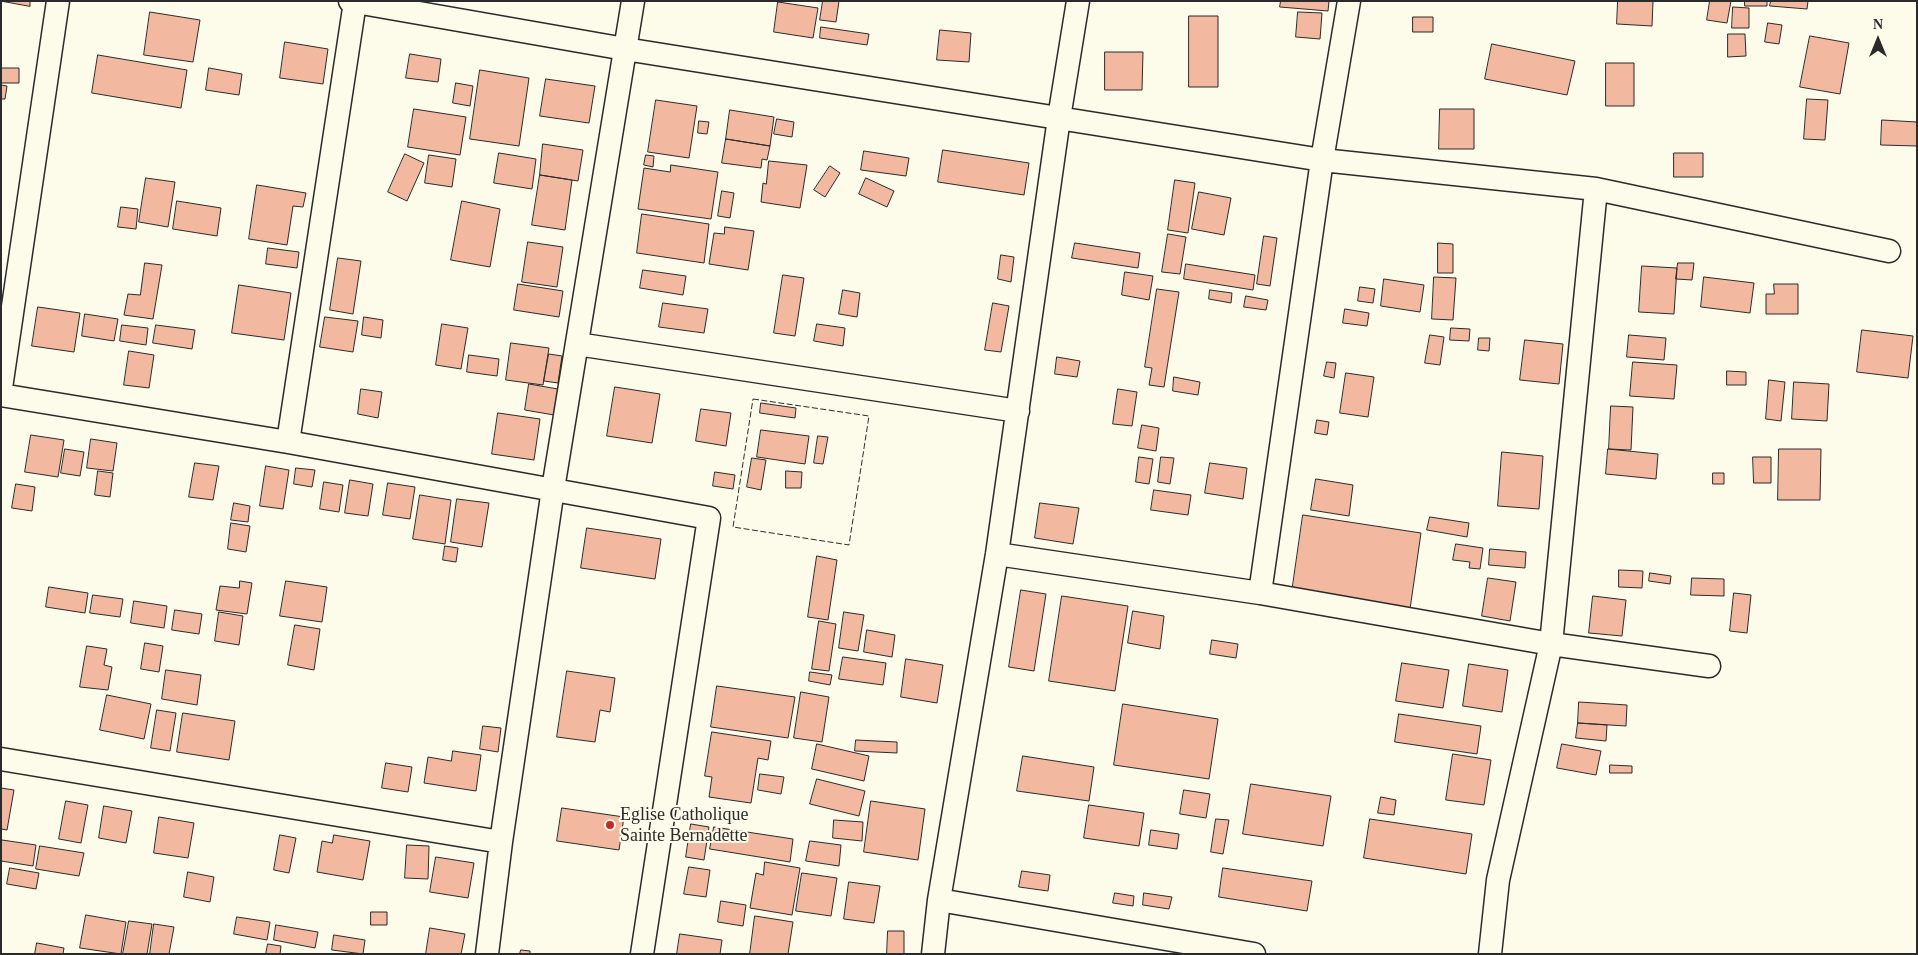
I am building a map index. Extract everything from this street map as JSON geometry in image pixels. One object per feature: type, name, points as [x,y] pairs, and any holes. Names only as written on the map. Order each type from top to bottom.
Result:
[{"type":"street","points":[[1,388],[58,1]]},
{"type":"street","points":[[350,1],[625,49],[1322,160],[1596,189],[1889,251]]},
{"type":"street","points":[[487,954],[501,842],[553,489],[633,1]]},
{"type":"street","points":[[933,954],[939,900],[997,554],[1059,118],[1078,1]]},
{"type":"street","points":[[1260,593],[1322,160],[1349,1]]},
{"type":"street","points":[[288,442],[355,2]]},
{"type":"street","points":[[1490,954],[1498,880],[1551,644],[1596,189]]},
{"type":"street","points":[[577,344],[1018,411]]},
{"type":"street","points":[[1,395],[288,442],[710,518],[642,954]]},
{"type":"street","points":[[997,554],[1260,593],[1551,644],[1709,666]]},
{"type":"street","points":[[1,759],[501,842]]},
{"type":"street","points":[[939,900],[1254,954]]},
{"type":"building","points":[[1,1],[30,1],[30,6]]},
{"type":"building","points":[[823,1],[839,1],[836,22],[820,20]]},
{"type":"building","points":[[1281,1],[1329,1],[1328,11],[1280,7]]},
{"type":"building","points":[[1618,1],[1653,1],[1652,26],[1617,24]]},
{"type":"building","points":[[1710,1],[1731,1],[1727,23],[1707,20]]},
{"type":"building","points":[[1745,1],[1767,1],[1767,6],[1745,6]]},
{"type":"building","points":[[1771,1],[1808,1],[1807,9],[1770,6]]},
{"type":"building","points":[[778,2],[818,8],[813,38],[774,32]]},
{"type":"building","points":[[1733,7],[1749,8],[1749,28],[1732,28]]},
{"type":"building","points":[[150,12],[200,20],[193,62],[144,55]]},
{"type":"building","points":[[1298,12],[1322,13],[1320,39],[1296,37]]},
{"type":"building","points":[[1189,16],[1218,16],[1218,87],[1189,87]]},
{"type":"building","points":[[1413,17],[1433,17],[1433,32],[1413,32]]},
{"type":"building","points":[[1768,23],[1782,25],[1779,44],[1765,42]]},
{"type":"building","points":[[821,27],[869,34],[867,45],[820,38]]},
{"type":"building","points":[[940,30],[971,33],[969,62],[937,60]]},
{"type":"building","points":[[1728,34],[1745,34],[1746,56],[1728,57]]},
{"type":"building","points":[[1810,36],[1849,43],[1840,94],[1800,87]]},
{"type":"building","points":[[285,42],[328,49],[323,84],[280,78]]},
{"type":"building","points":[[1492,44],[1575,61],[1567,95],[1485,79]]},
{"type":"building","points":[[1105,52],[1143,52],[1142,90],[1105,90]]},
{"type":"building","points":[[410,54],[441,59],[438,82],[406,78]]},
{"type":"building","points":[[98,55],[187,70],[181,108],[92,93]]},
{"type":"building","points":[[1606,63],[1634,63],[1634,106],[1606,106]]},
{"type":"building","points":[[1,68],[19,68],[19,83],[1,83]]},
{"type":"building","points":[[209,68],[242,74],[239,95],[206,90]]},
{"type":"building","points":[[480,70],[529,78],[519,146],[470,139]]},
{"type":"building","points":[[546,79],[595,86],[589,123],[540,116]]},
{"type":"building","points":[[456,83],[473,86],[470,106],[453,103]]},
{"type":"building","points":[[1,85],[7,86],[5,99],[1,99]]},
{"type":"building","points":[[1807,99],[1828,100],[1825,140],[1804,139]]},
{"type":"building","points":[[656,100],[697,106],[689,158],[648,152]]},
{"type":"building","points":[[414,109],[466,117],[460,155],[408,147]]},
{"type":"building","points":[[1440,109],[1474,109],[1474,149],[1439,149]]},
{"type":"building","points":[[730,110],[774,117],[770,146],[726,139]]},
{"type":"building","points":[[777,119],[794,122],[792,137],[774,134]]},
{"type":"building","points":[[1882,120],[1917,122],[1917,146],[1881,145]]},
{"type":"building","points":[[699,121],[709,122],[707,134],[698,133]]},
{"type":"building","points":[[726,139],[770,146],[767,160],[762,159],[761,168],[722,163]]},
{"type":"building","points":[[543,144],[583,150],[578,181],[540,175]]},
{"type":"building","points":[[943,150],[1029,163],[1024,195],[938,182]]},
{"type":"building","points":[[864,151],[909,158],[906,176],[861,170]]},
{"type":"building","points":[[499,153],[536,159],[532,189],[494,183]]},
{"type":"building","points":[[1674,153],[1703,153],[1703,177],[1674,177]]},
{"type":"building","points":[[405,154],[424,163],[407,201],[388,192]]},
{"type":"building","points":[[429,155],[456,159],[452,187],[425,183]]},
{"type":"building","points":[[646,155],[654,156],[653,167],[644,165]]},
{"type":"building","points":[[769,161],[807,165],[800,208],[761,202],[763,183],[766,184]]},
{"type":"building","points":[[671,165],[718,172],[711,219],[638,209],[644,168],[670,172]]},
{"type":"building","points":[[830,166],[840,173],[825,197],[814,190]]},
{"type":"building","points":[[540,175],[572,180],[565,230],[532,225]]},
{"type":"building","points":[[146,178],[175,182],[168,227],[139,222]]},
{"type":"building","points":[[866,178],[894,191],[887,207],[859,194]]},
{"type":"building","points":[[1175,180],[1195,183],[1188,233],[1168,230]]},
{"type":"building","points":[[257,185],[306,193],[303,207],[293,206],[287,245],[249,239]]},
{"type":"building","points":[[722,191],[734,193],[730,218],[718,216]]},
{"type":"building","points":[[1199,192],[1231,198],[1224,235],[1192,229]]},
{"type":"building","points":[[177,201],[221,208],[217,236],[173,229]]},
{"type":"building","points":[[462,201],[500,209],[490,267],[451,260]]},
{"type":"building","points":[[121,207],[138,209],[136,229],[118,227]]},
{"type":"building","points":[[642,214],[709,224],[704,263],[637,253]]},
{"type":"building","points":[[725,227],[754,231],[748,270],[709,264],[714,233],[724,234]]},
{"type":"building","points":[[1168,234],[1186,237],[1180,274],[1162,272]]},
{"type":"building","points":[[1264,236],[1277,238],[1270,286],[1257,284]]},
{"type":"building","points":[[528,242],[563,247],[557,287],[522,282]]},
{"type":"building","points":[[1075,243],[1140,253],[1138,268],[1072,258]]},
{"type":"building","points":[[1438,243],[1453,244],[1453,273],[1438,273]]},
{"type":"building","points":[[268,248],[299,252],[297,268],[266,264]]},
{"type":"building","points":[[1001,255],[1014,257],[1011,282],[998,279]]},
{"type":"building","points":[[338,258],[361,261],[353,314],[330,310]]},
{"type":"building","points":[[145,263],[162,265],[153,319],[124,315],[128,294],[140,295]]},
{"type":"building","points":[[1678,263],[1694,263],[1692,280],[1676,279]]},
{"type":"building","points":[[1186,264],[1255,275],[1253,290],[1184,279]]},
{"type":"building","points":[[1642,266],[1677,268],[1674,314],[1639,312]]},
{"type":"building","points":[[643,270],[686,276],[683,295],[640,288]]},
{"type":"building","points":[[1125,272],[1153,276],[1149,300],[1122,295]]},
{"type":"building","points":[[783,275],[804,278],[795,336],[774,333]]},
{"type":"building","points":[[1434,277],[1456,278],[1453,320],[1432,319]]},
{"type":"building","points":[[1704,277],[1754,283],[1750,313],[1701,307]]},
{"type":"building","points":[[1384,279],[1424,285],[1420,312],[1381,306]]},
{"type":"building","points":[[518,284],[563,291],[559,317],[514,310]]},
{"type":"building","points":[[1774,284],[1798,284],[1798,314],[1766,314],[1766,294],[1774,294]]},
{"type":"building","points":[[239,285],[291,293],[284,340],[232,333]]},
{"type":"building","points":[[1360,287],[1375,289],[1373,303],[1358,301]]},
{"type":"building","points":[[1157,289],[1179,292],[1164,387],[1149,385],[1152,368],[1145,367]]},
{"type":"building","points":[[843,290],[860,293],[857,317],[839,314]]},
{"type":"building","points":[[1210,290],[1232,293],[1231,303],[1209,299]]},
{"type":"building","points":[[1246,296],[1268,300],[1266,310],[1244,307]]},
{"type":"building","points":[[663,303],[708,309],[704,333],[659,327]]},
{"type":"building","points":[[993,303],[1009,306],[1001,352],[985,350]]},
{"type":"building","points":[[38,307],[80,313],[74,352],[32,346]]},
{"type":"building","points":[[1345,309],[1369,313],[1367,326],[1343,323]]},
{"type":"building","points":[[85,314],[118,319],[114,341],[82,336]]},
{"type":"building","points":[[325,317],[358,321],[353,352],[320,347]]},
{"type":"building","points":[[364,317],[383,320],[381,338],[362,335]]},
{"type":"building","points":[[442,324],[468,328],[461,369],[436,365]]},
{"type":"building","points":[[817,324],[845,328],[843,346],[814,341]]},
{"type":"building","points":[[122,325],[148,328],[146,345],[120,341]]},
{"type":"building","points":[[156,325],[195,330],[192,349],[153,343]]},
{"type":"building","points":[[1451,328],[1470,329],[1469,341],[1450,340]]},
{"type":"building","points":[[1862,330],[1913,336],[1908,378],[1857,372]]},
{"type":"building","points":[[1430,335],[1444,337],[1440,365],[1425,363]]},
{"type":"building","points":[[1629,335],[1666,338],[1664,360],[1627,357]]},
{"type":"building","points":[[1479,338],[1490,338],[1489,351],[1478,350]]},
{"type":"building","points":[[1525,340],[1563,344],[1559,384],[1520,380]]},
{"type":"building","points":[[511,343],[549,348],[543,385],[506,380]]},
{"type":"building","points":[[129,351],[154,355],[149,388],[124,385]]},
{"type":"building","points":[[549,354],[562,356],[558,383],[544,381]]},
{"type":"building","points":[[469,355],[499,359],[497,376],[467,372]]},
{"type":"building","points":[[1057,357],[1080,361],[1077,377],[1055,374]]},
{"type":"building","points":[[1327,362],[1336,363],[1334,378],[1324,376]]},
{"type":"building","points":[[1633,362],[1677,365],[1674,399],[1630,396]]},
{"type":"building","points":[[1727,371],[1746,372],[1746,385],[1727,385]]},
{"type":"building","points":[[1346,373],[1374,377],[1368,417],[1340,413]]},
{"type":"building","points":[[1174,377],[1200,382],[1198,395],[1173,391]]},
{"type":"building","points":[[1769,380],[1785,382],[1781,421],[1766,419]]},
{"type":"building","points":[[1794,382],[1829,384],[1827,421],[1792,419]]},
{"type":"building","points":[[529,384],[558,389],[554,415],[525,410]]},
{"type":"building","points":[[615,387],[660,394],[652,443],[607,436]]},
{"type":"building","points":[[361,389],[382,392],[378,418],[358,414]]},
{"type":"building","points":[[1118,389],[1137,392],[1132,426],[1113,424]]},
{"type":"building","points":[[761,403],[796,408],[795,418],[760,413]]},
{"type":"building","points":[[1611,406],[1633,407],[1631,450],[1609,449]]},
{"type":"building","points":[[701,409],[731,413],[726,446],[696,441]]},
{"type":"building","points":[[498,413],[540,419],[534,460],[492,454]]},
{"type":"building","points":[[1317,420],[1329,422],[1327,435],[1315,433]]},
{"type":"building","points":[[1142,425],[1159,428],[1156,451],[1138,448]]},
{"type":"building","points":[[761,430],[809,436],[805,464],[757,457]]},
{"type":"building","points":[[31,435],[64,440],[58,477],[25,472]]},
{"type":"building","points":[[818,436],[828,437],[823,464],[814,463]]},
{"type":"building","points":[[91,439],[117,443],[113,471],[87,468]]},
{"type":"building","points":[[65,449],[84,452],[80,476],[61,473]]},
{"type":"building","points":[[1608,449],[1658,454],[1656,479],[1606,474]]},
{"type":"building","points":[[1779,449],[1821,449],[1820,500],[1778,500]]},
{"type":"building","points":[[1502,452],[1543,456],[1539,509],[1498,506]]},
{"type":"building","points":[[1139,457],[1153,459],[1149,484],[1136,482]]},
{"type":"building","points":[[1161,457],[1174,458],[1170,484],[1158,482]]},
{"type":"building","points":[[1753,457],[1771,457],[1771,483],[1754,483]]},
{"type":"building","points":[[752,458],[766,460],[761,490],[747,487]]},
{"type":"building","points":[[195,463],[219,466],[213,500],[189,497]]},
{"type":"building","points":[[1210,463],[1247,468],[1243,499],[1205,493]]},
{"type":"building","points":[[266,466],[289,470],[283,509],[260,506]]},
{"type":"building","points":[[296,468],[315,470],[312,487],[294,484]]},
{"type":"building","points":[[98,471],[113,473],[110,497],[95,495]]},
{"type":"building","points":[[786,471],[802,472],[801,488],[786,488]]},
{"type":"building","points":[[715,472],[735,475],[733,489],[713,486]]},
{"type":"building","points":[[1713,473],[1724,473],[1724,484],[1713,484]]},
{"type":"building","points":[[1316,479],[1353,485],[1349,516],[1311,510]]},
{"type":"building","points":[[350,480],[373,484],[368,516],[345,513]]},
{"type":"building","points":[[324,482],[343,485],[339,512],[320,509]]},
{"type":"building","points":[[388,483],[415,487],[410,519],[383,515]]},
{"type":"building","points":[[16,484],[35,487],[32,511],[12,508]]},
{"type":"building","points":[[1154,490],[1191,495],[1188,515],[1151,510]]},
{"type":"building","points":[[420,495],[451,500],[445,544],[413,539]]},
{"type":"building","points":[[457,499],[489,503],[482,547],[451,542]]},
{"type":"building","points":[[234,503],[250,506],[248,522],[231,520]]},
{"type":"building","points":[[1040,503],[1079,508],[1073,544],[1035,538]]},
{"type":"building","points":[[1303,515],[1421,533],[1410,609],[1292,592]]},
{"type":"building","points":[[1430,517],[1469,523],[1467,537],[1427,530]]},
{"type":"building","points":[[231,523],[250,526],[246,552],[228,549]]},
{"type":"building","points":[[587,528],[661,539],[655,579],[581,568]]},
{"type":"building","points":[[1456,544],[1483,548],[1480,569],[1469,568],[1470,562],[1453,560]]},
{"type":"building","points":[[445,546],[458,548],[456,562],[443,560]]},
{"type":"building","points":[[1490,549],[1526,552],[1525,568],[1489,565]]},
{"type":"building","points":[[817,556],[837,560],[828,620],[808,617]]},
{"type":"building","points":[[1619,570],[1643,571],[1642,588],[1619,587]]},
{"type":"building","points":[[1650,573],[1671,576],[1670,584],[1649,581]]},
{"type":"building","points":[[1488,578],[1516,582],[1510,621],[1482,616]]},
{"type":"building","points":[[1692,578],[1724,579],[1724,596],[1691,595]]},
{"type":"building","points":[[240,581],[252,583],[247,614],[216,610],[220,586],[239,588]]},
{"type":"building","points":[[286,581],[327,587],[322,622],[280,616]]},
{"type":"building","points":[[49,587],[88,593],[85,613],[46,607]]},
{"type":"building","points":[[1021,590],[1046,594],[1034,671],[1009,667]]},
{"type":"building","points":[[1734,593],[1751,595],[1747,633],[1730,631]]},
{"type":"building","points":[[93,595],[123,599],[120,617],[90,613]]},
{"type":"building","points":[[1062,596],[1128,606],[1115,691],[1049,681]]},
{"type":"building","points":[[1593,596],[1626,600],[1622,636],[1589,633]]},
{"type":"building","points":[[134,601],[167,606],[164,628],[131,623]]},
{"type":"building","points":[[175,610],[202,614],[199,634],[172,630]]},
{"type":"building","points":[[1133,611],[1164,616],[1160,649],[1128,643]]},
{"type":"building","points":[[219,612],[243,616],[239,645],[215,641]]},
{"type":"building","points":[[844,612],[864,615],[858,651],[839,648]]},
{"type":"building","points":[[819,621],[836,624],[829,671],[812,669]]},
{"type":"building","points":[[295,625],[320,629],[314,670],[288,665]]},
{"type":"building","points":[[867,630],[895,635],[892,657],[864,652]]},
{"type":"building","points":[[1212,640],[1238,644],[1236,658],[1210,654]]},
{"type":"building","points":[[145,643],[163,646],[159,672],[141,669]]},
{"type":"building","points":[[87,646],[107,649],[104,665],[112,667],[108,690],[80,687]]},
{"type":"building","points":[[843,657],[886,663],[883,685],[839,679]]},
{"type":"building","points":[[906,659],[943,665],[937,703],[901,697]]},
{"type":"building","points":[[1402,663],[1449,670],[1443,708],[1396,701]]},
{"type":"building","points":[[1469,664],[1508,670],[1502,712],[1463,706]]},
{"type":"building","points":[[166,670],[201,675],[197,705],[162,699]]},
{"type":"building","points":[[567,671],[615,678],[610,712],[600,710],[595,742],[557,737]]},
{"type":"building","points":[[810,672],[832,675],[830,685],[809,681]]},
{"type":"building","points":[[717,686],[795,697],[788,738],[711,727]]},
{"type":"building","points":[[801,692],[829,697],[822,742],[794,738]]},
{"type":"building","points":[[107,695],[151,704],[144,739],[100,730]]},
{"type":"building","points":[[1579,702],[1627,705],[1626,726],[1578,723]]},
{"type":"building","points":[[1123,704],[1218,719],[1209,779],[1114,765]]},
{"type":"building","points":[[157,710],[176,713],[170,751],[151,748]]},
{"type":"building","points":[[183,713],[235,721],[229,760],[177,752]]},
{"type":"building","points":[[1399,714],[1481,726],[1477,754],[1395,742]]},
{"type":"building","points":[[1578,723],[1607,725],[1606,741],[1576,738]]},
{"type":"building","points":[[483,726],[501,728],[498,752],[480,749]]},
{"type":"building","points":[[712,732],[771,741],[768,760],[758,758],[751,803],[709,797],[712,777],[705,776]]},
{"type":"building","points":[[856,740],[897,742],[897,753],[855,751]]},
{"type":"building","points":[[817,744],[869,756],[864,781],[812,769]]},
{"type":"building","points":[[1562,744],[1601,751],[1596,775],[1557,768]]},
{"type":"building","points":[[453,751],[481,755],[476,791],[424,783],[428,757],[451,761]]},
{"type":"building","points":[[1453,754],[1491,760],[1484,805],[1446,800]]},
{"type":"building","points":[[1023,756],[1094,767],[1089,801],[1017,791]]},
{"type":"building","points":[[386,763],[412,767],[408,792],[382,788]]},
{"type":"building","points":[[1610,765],[1632,766],[1632,773],[1610,773]]},
{"type":"building","points":[[760,774],[784,777],[781,794],[758,790]]},
{"type":"building","points":[[817,779],[865,791],[859,816],[810,804]]},
{"type":"building","points":[[1251,784],[1331,796],[1323,846],[1243,834]]},
{"type":"building","points":[[1,788],[14,790],[7,830],[1,829]]},
{"type":"building","points":[[1184,790],[1210,794],[1206,818],[1180,814]]},
{"type":"building","points":[[1381,797],[1396,800],[1394,815],[1378,813]]},
{"type":"building","points":[[66,801],[88,805],[81,843],[59,839]]},
{"type":"building","points":[[871,801],[925,809],[918,860],[864,852]]},
{"type":"building","points":[[1089,805],[1144,813],[1139,846],[1084,838]]},
{"type":"building","points":[[104,806],[132,811],[126,843],[99,838]]},
{"type":"building","points":[[562,808],[624,817],[619,850],[557,841]]},
{"type":"building","points":[[159,817],[194,823],[188,858],[154,853]]},
{"type":"building","points":[[1216,819],[1229,820],[1223,854],[1211,852]]},
{"type":"building","points":[[1370,819],[1472,834],[1466,874],[1364,858]]},
{"type":"building","points":[[834,820],[863,822],[862,841],[833,838]]},
{"type":"building","points":[[691,824],[709,827],[704,860],[686,857]]},
{"type":"building","points":[[714,827],[793,839],[790,862],[710,849]]},
{"type":"building","points":[[1151,830],[1179,834],[1177,849],[1149,845]]},
{"type":"building","points":[[280,835],[296,838],[289,873],[274,870]]},
{"type":"building","points":[[334,835],[370,841],[363,880],[317,872],[322,841],[332,843]]},
{"type":"building","points":[[2,840],[36,845],[33,866],[1,861]]},
{"type":"building","points":[[810,841],[841,845],[839,866],[806,861]]},
{"type":"building","points":[[407,845],[429,846],[428,879],[405,878]]},
{"type":"building","points":[[40,846],[84,853],[79,876],[36,869]]},
{"type":"building","points":[[436,857],[474,863],[468,898],[430,892]]},
{"type":"building","points":[[765,862],[800,868],[792,915],[750,908],[756,873],[763,875]]},
{"type":"building","points":[[689,867],[710,870],[706,897],[684,894]]},
{"type":"building","points":[[10,868],[39,873],[36,889],[7,884]]},
{"type":"building","points":[[1223,868],[1312,881],[1307,911],[1219,897]]},
{"type":"building","points":[[1022,871],[1050,875],[1048,891],[1019,887]]},
{"type":"building","points":[[188,872],[214,877],[210,902],[184,897]]},
{"type":"building","points":[[802,873],[837,878],[831,916],[796,911]]},
{"type":"building","points":[[849,882],[880,886],[874,923],[844,919]]},
{"type":"building","points":[[1115,893],[1134,896],[1133,906],[1113,903]]},
{"type":"building","points":[[1144,893],[1172,897],[1169,909],[1143,905]]},
{"type":"building","points":[[721,901],[746,905],[743,926],[718,922]]},
{"type":"building","points":[[371,912],[387,912],[387,925],[371,925]]},
{"type":"building","points":[[86,915],[126,922],[121,954],[80,948]]},
{"type":"building","points":[[755,916],[793,922],[788,954],[750,954]]},
{"type":"building","points":[[237,917],[270,922],[267,940],[234,934]]},
{"type":"building","points":[[129,921],[152,924],[147,954],[123,954]]},
{"type":"building","points":[[154,924],[174,927],[169,954],[150,954]]},
{"type":"building","points":[[276,925],[318,932],[315,948],[274,940]]},
{"type":"building","points":[[430,928],[465,934],[461,954],[426,954]]},
{"type":"building","points":[[888,931],[904,931],[904,954],[887,954]]},
{"type":"building","points":[[680,934],[722,940],[720,954],[677,954]]},
{"type":"building","points":[[334,935],[365,940],[363,954],[332,950]]},
{"type":"building","points":[[37,943],[64,948],[63,954],[35,954]]},
{"type":"building","points":[[268,944],[281,946],[280,954],[266,954]]},
{"type":"building","points":[[521,950],[530,951],[530,954],[520,954]]},
{"type":"fence","points":[[753,399],[869,416],[849,545],[733,527],[753,399]]},
{"type":"place","name":"Eglise Catholique Sainte Bernadette","points":[[610,825]]}]
